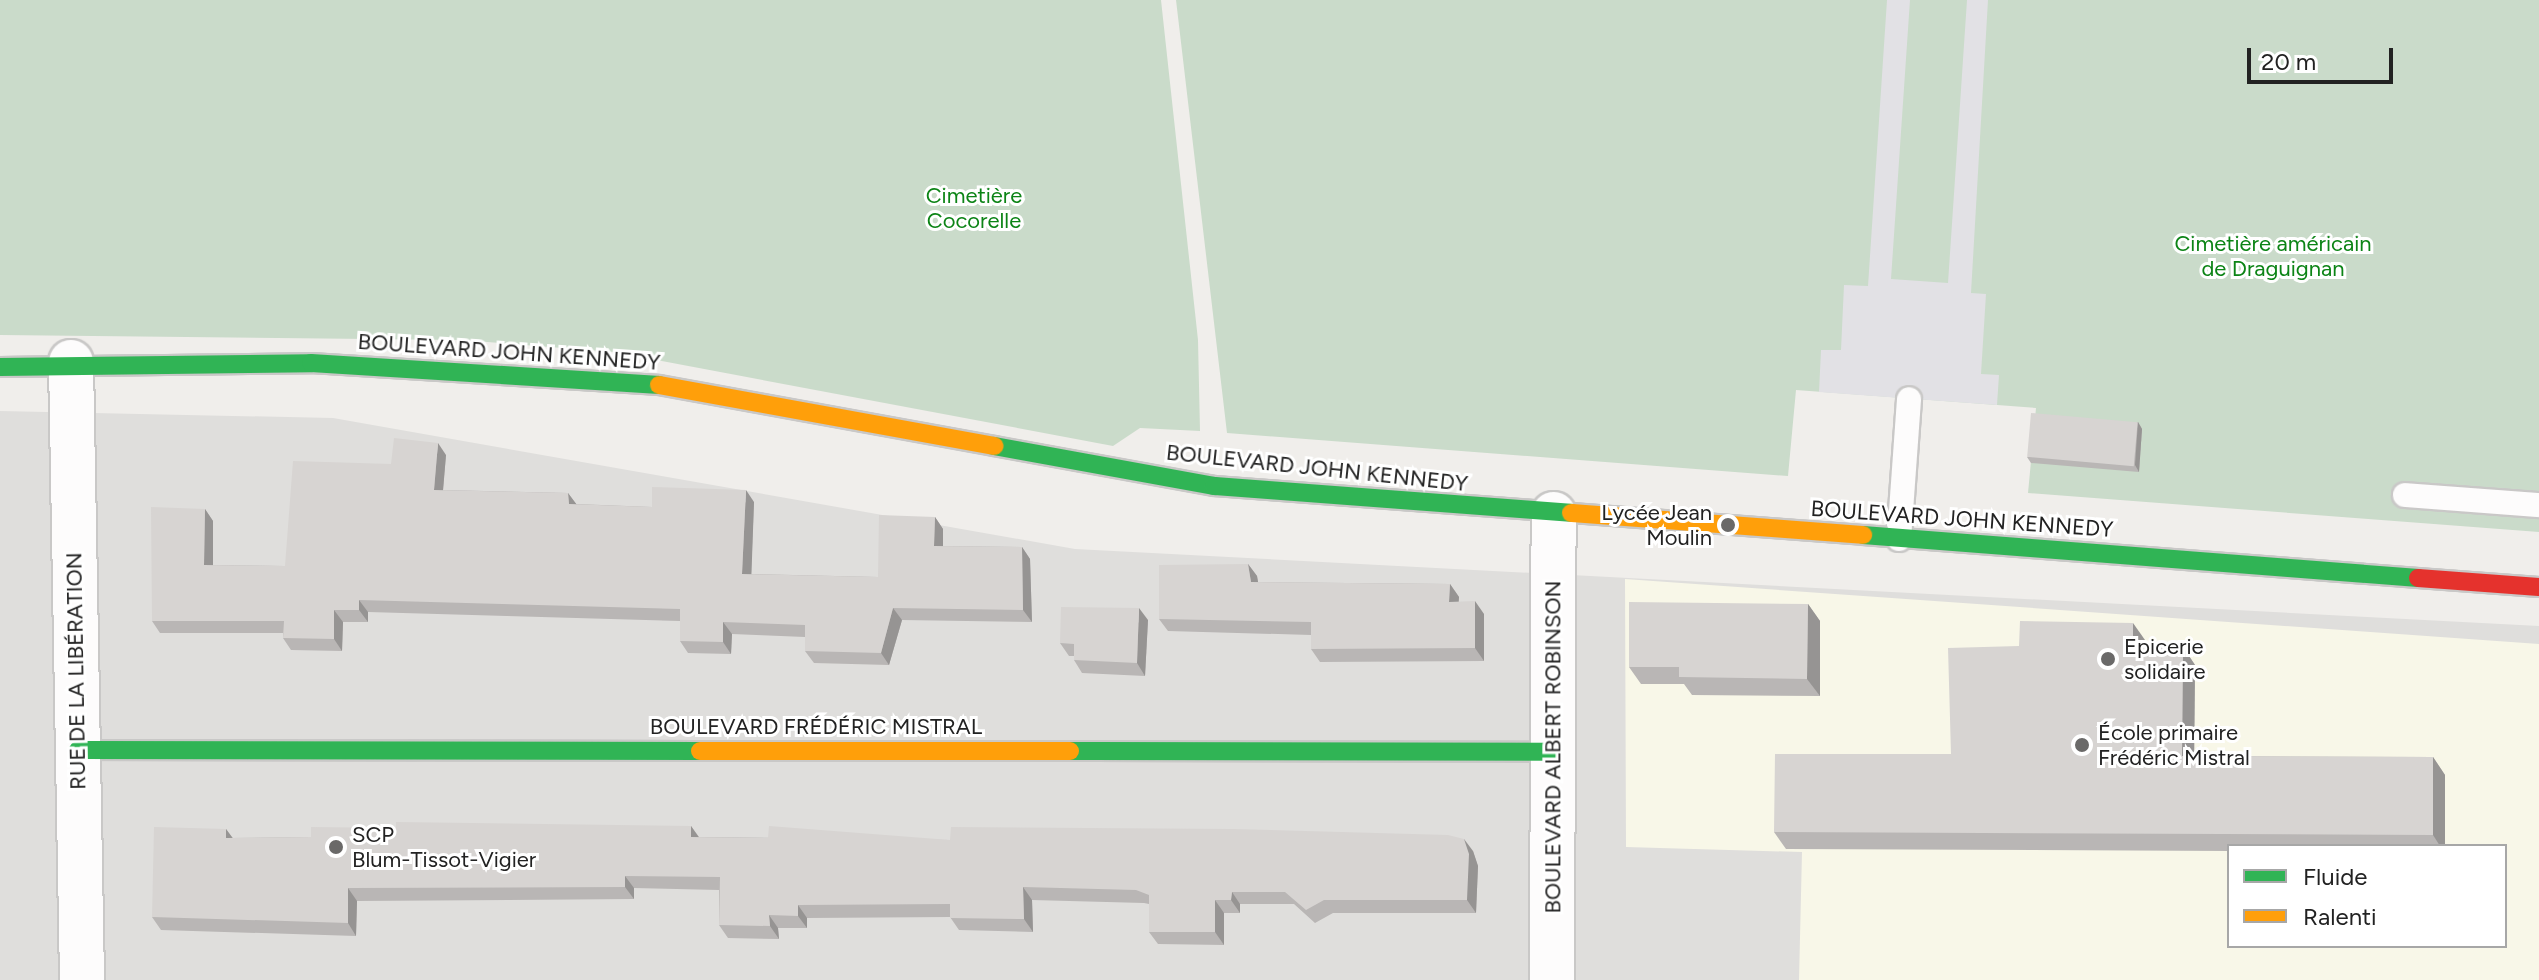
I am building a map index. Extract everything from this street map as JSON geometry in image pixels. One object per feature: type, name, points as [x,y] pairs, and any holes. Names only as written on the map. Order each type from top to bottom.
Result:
[{"type":"street","name":"BOULEVARD JOHN KENNEDY","points":[[0,367],[71,362],[311,363],[636,381],[1214,486],[2539,587]]},
{"type":"street","name":"RUE DE LA LIBÉRATION","points":[[71,362],[82,980]]},
{"type":"street","name":"BOULEVARD ALBERT ROBINSON","points":[[1552,980],[1554,514]]},
{"type":"street","name":"BOULEVARD FRÉDÉRIC MISTRAL","points":[[78,750],[1554,752]]},
{"type":"lane","points":[[1899,539],[1909,399]]},
{"type":"lane","points":[[2405,495],[2539,505]]},
{"type":"shaded area","points":[[1887,0],[1910,0],[1891,279],[1948,283],[1967,0],[1988,0],[1971,293],[1986,294],[1981,374],[1999,375],[1997,405],[1819,392],[1821,350],[1841,350],[1844,285],[1868,286]]},
{"type":"shaded area","points":[[0,411],[333,418],[1075,549],[2539,626],[2539,980],[0,980]]},
{"type":"shaded area","name":"École primaire Frédéric Mistral","points":[[1625,579],[2539,644],[2539,980],[1799,980],[1802,852],[1626,847]]},
{"type":"green space","name":"Cimetière Cocorelle","points":[[0,0],[1161,0],[1198,340],[1200,431],[1140,428],[1113,446],[614,352],[461,340],[0,335]]},
{"type":"green space","name":"Cimetière américain de Draguignan","points":[[1176,0],[2539,0],[2539,532],[2028,493],[2036,408],[1796,390],[1788,476],[1227,433]]},
{"type":"building","points":[[2031,413],[2138,422],[2134,466],[2027,457]]},
{"type":"building","points":[[394,438],[438,443],[434,490],[568,493],[569,504],[652,507],[652,487],[746,490],[742,574],[878,577],[879,515],[935,517],[934,546],[1022,547],[1023,610],[893,608],[881,653],[805,651],[805,625],[723,622],[723,642],[680,641],[680,609],[359,600],[359,610],[334,610],[334,639],[283,638],[284,621],[152,621],[151,507],[205,509],[204,565],[285,566],[293,461],[391,464]]},
{"type":"building","points":[[1248,564],[1251,582],[1450,584],[1449,602],[1475,601],[1475,648],[1311,649],[1311,622],[1159,619],[1159,565]]},
{"type":"building","points":[[1629,602],[1808,604],[1807,679],[1679,677],[1679,667],[1629,667]]},
{"type":"building","points":[[1061,607],[1139,608],[1137,663],[1074,660],[1074,644],[1060,643]]},
{"type":"building","points":[[2020,621],[2133,623],[2133,647],[2183,647],[2182,756],[2433,757],[2433,835],[1774,832],[1775,754],[1951,754],[1948,648],[2019,646]]},
{"type":"building","points":[[396,822],[691,826],[691,837],[768,838],[769,826],[950,840],[951,827],[1232,829],[1448,835],[1464,839],[1469,854],[1467,900],[1324,900],[1306,910],[1285,892],[1232,892],[1231,900],[1215,900],[1215,932],[1149,932],[1149,895],[1136,890],[1023,887],[1024,919],[950,918],[950,904],[798,905],[798,916],[769,915],[770,926],[719,925],[720,877],[625,876],[625,887],[348,888],[348,923],[152,917],[154,827],[226,829],[226,838],[311,837],[311,827],[396,828]]},
{"type":"traffic: fast","points":[[0,367],[311,363],[659,385]]},
{"type":"traffic: fast","points":[[994,446],[1214,486],[1571,513]]},
{"type":"traffic: fast","points":[[1863,535],[2418,578]]},
{"type":"traffic: fast","points":[[78,750],[700,751]]},
{"type":"traffic: fast","points":[[1070,751],[1554,752]]},
{"type":"traffic: slow","points":[[659,385],[994,446]]},
{"type":"traffic: slow","points":[[1571,513],[1863,535]]},
{"type":"traffic: slow","points":[[700,751],[1070,751]]},
{"type":"traffic: jam","points":[[2418,578],[2539,587]]},
{"type":"place","name":"Lycée Jean Moulin","points":[[1728,525]]},
{"type":"place","name":"Epicerie solidaire","points":[[2108,659]]},
{"type":"place","name":"École primaire Frédéric Mistral","points":[[2082,745]]},
{"type":"place","name":"SCP Blum-Tissot-Vigier","points":[[336,847]]}]
